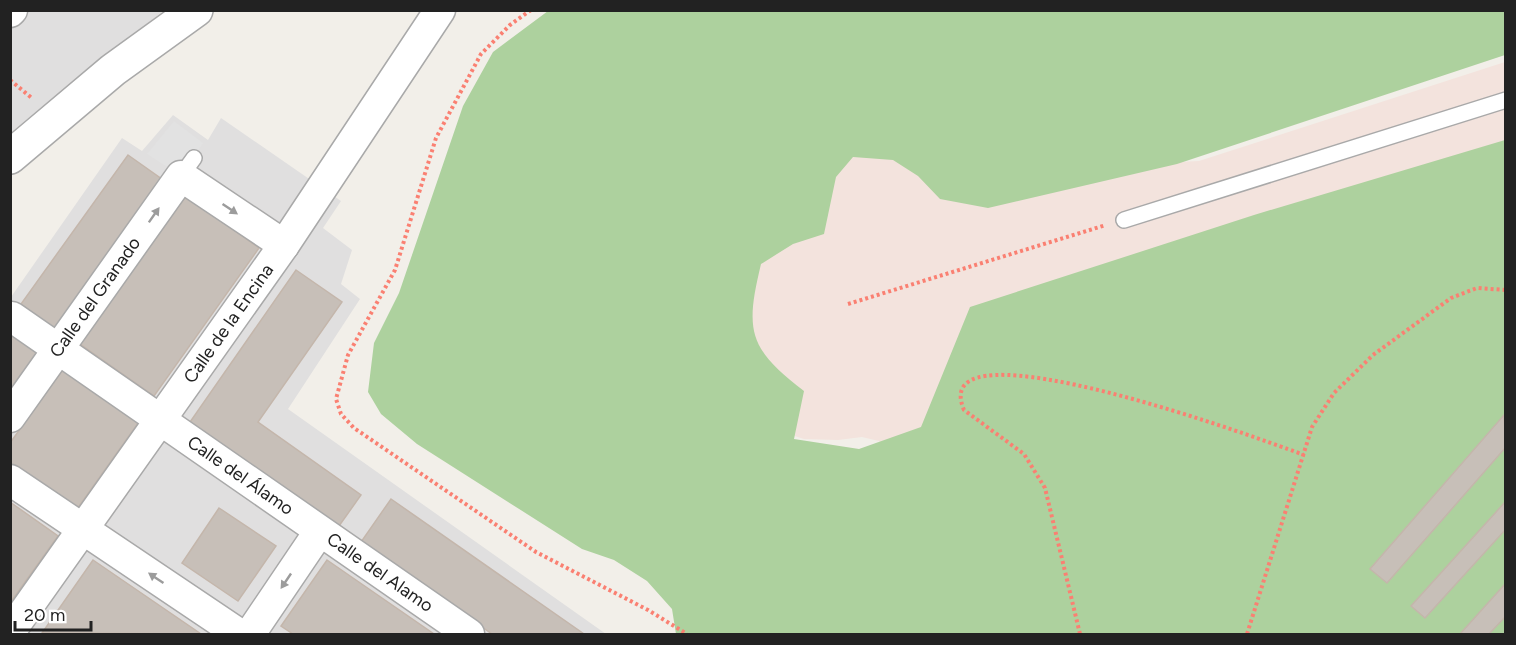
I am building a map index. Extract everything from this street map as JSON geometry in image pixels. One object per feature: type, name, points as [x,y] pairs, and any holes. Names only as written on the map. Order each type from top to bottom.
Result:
[{"type":"street","points":[[10,157],[113,70],[196,10]]},
{"type":"street","name":"Calle de la Encina","points":[[14,630],[284,245],[440,10]]},
{"type":"street","name":"Calle del Granado","points":[[10,417],[188,167],[284,245]]},
{"type":"street","name":"Calle del Álamo","points":[[12,317],[162,419],[319,532]]},
{"type":"street","points":[[10,480],[239,634]]},
{"type":"street","points":[[250,634],[319,532]]},
{"type":"street","name":"Calle del Alamo","points":[[319,532],[469,634]]},
{"type":"lane","points":[[1124,220],[1506,100]]},
{"type":"path","points":[[531,10],[510,25],[481,54],[436,138],[404,247],[395,270],[348,355],[336,399],[341,414],[354,428],[527,546],[648,610],[687,634]]},
{"type":"path","points":[[848,304],[1124,220]]},
{"type":"path","points":[[1247,634],[1312,427],[1328,401],[1347,378],[1372,355],[1463,292],[1490,288],[1506,290]]},
{"type":"path","points":[[1080,634],[1045,488],[1024,454],[964,410],[961,395],[967,382],[981,375],[1046,379],[1075,384],[1180,412],[1304,454]]},
{"type":"shaded area","points":[[11,11],[163,11],[11,133]]},
{"type":"shaded area","points":[[1505,62],[1505,634],[1010,518],[879,441],[862,437],[838,440],[804,439],[776,430],[607,214],[875,150],[963,173],[1199,161]]},
{"type":"shaded area","points":[[173,115],[208,140],[221,118],[341,201],[323,228],[352,250],[341,284],[360,299],[288,409],[606,634],[11,634],[11,297],[122,138],[142,151]]},
{"type":"shaded area","points":[[174,121],[203,143],[181,176],[147,154]]},
{"type":"green space","points":[[548,11],[1505,11],[1505,55],[1177,164],[988,208],[940,199],[918,176],[893,160],[853,157],[836,177],[824,234],[793,244],[761,264],[753,306],[753,322],[762,350],[785,376],[804,391],[794,439],[859,449],[921,427],[970,307],[1254,215],[1505,140],[1505,634],[676,634],[672,609],[647,581],[614,560],[582,549],[417,444],[381,414],[368,392],[374,343],[399,293],[463,106],[493,52]]},
{"type":"building","points":[[128,155],[166,182],[59,332],[21,304]]},
{"type":"building","points":[[186,196],[259,248],[154,396],[80,344]]},
{"type":"building","points":[[296,270],[342,302],[258,422],[361,495],[339,526],[190,422]]},
{"type":"building","points":[[10,333],[44,358],[10,404]]},
{"type":"building","points":[[64,368],[139,422],[72,516],[10,472],[10,443]]},
{"type":"building","points":[[1504,415],[1506,447],[1387,583],[1370,569]]},
{"type":"building","points":[[391,499],[584,634],[492,634],[361,542]]},
{"type":"building","points":[[1506,501],[1506,529],[1425,618],[1411,606]]},
{"type":"building","points":[[10,502],[58,536],[10,603]]},
{"type":"building","points":[[219,508],[276,546],[238,601],[182,563]]},
{"type":"building","points":[[93,560],[201,634],[42,633]]},
{"type":"building","points":[[327,560],[434,634],[293,634],[281,626]]},
{"type":"building","points":[[1506,583],[1506,616],[1489,634],[1460,634]]}]
